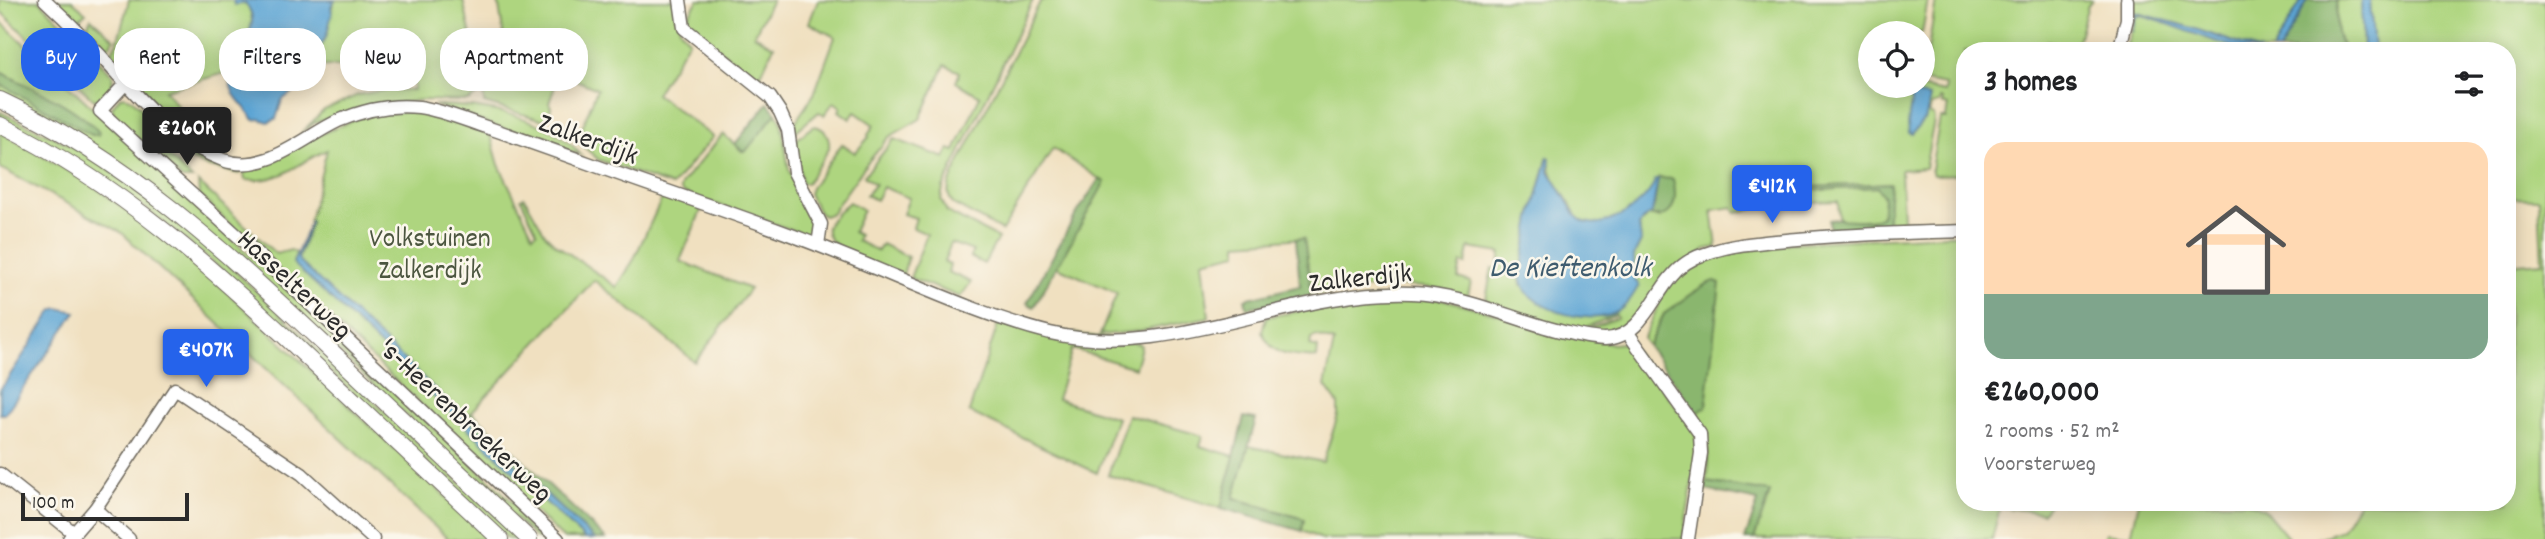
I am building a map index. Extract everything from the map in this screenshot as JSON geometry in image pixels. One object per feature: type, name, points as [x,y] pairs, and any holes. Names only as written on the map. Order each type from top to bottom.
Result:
[{"type":"main road","name":"Hasselterweg","points":[[0,100],[60,130],[92,150],[188,221],[270,294],[530,539]]},
{"type":"main road","name":"Hasselterweg","points":[[0,125],[46,149],[128,201],[198,257],[500,539]]},
{"type":"street","name":"Zalkerdijk","points":[[45,0],[114,70]]},
{"type":"street","points":[[680,0],[681,21],[687,31],[770,97],[780,112],[788,130],[794,172],[821,224],[818,245]]},
{"type":"street","points":[[2121,42],[2127,19],[2127,0]]},
{"type":"street","name":"'s-Heerenbroekerweg","points":[[119,91],[100,111],[251,248],[558,539]]},
{"type":"street","name":"Zalkerdijk","points":[[133,91],[177,134],[194,146],[233,163],[257,163],[345,118],[368,110],[420,107],[498,130],[818,245],[996,315],[1048,332],[1089,339],[1149,338],[1323,302],[1395,293],[1439,296],[1551,329],[1589,337],[1613,339],[1628,332]]},
{"type":"street","points":[[1688,539],[1701,453],[1700,434],[1628,332],[1641,320],[1676,271],[1691,260],[1715,251],[1763,242],[1833,236],[1956,231]]},
{"type":"street","points":[[0,474],[71,536],[95,509],[175,389],[302,474],[373,539]]},
{"type":"street","points":[[95,509],[129,539]]},
{"type":"green space","points":[[0,0],[39,0],[67,28],[21,28],[21,31],[0,11]]},
{"type":"green space","points":[[52,0],[72,0],[86,13],[75,22]]},
{"type":"green space","points":[[129,0],[232,0],[235,5],[245,3],[252,20],[250,28],[219,28],[219,75],[205,79],[205,28],[121,28]]},
{"type":"green space","points":[[335,0],[463,0],[469,28],[440,28],[440,91],[478,91],[478,94],[468,101],[422,100],[361,108],[316,122],[301,133],[324,110],[358,95],[379,91],[426,91],[426,28],[340,28],[340,66],[326,66],[326,35]]},
{"type":"green space","points":[[498,0],[677,0],[680,29],[689,40],[656,94],[713,137],[672,186],[599,160],[577,141],[597,89],[588,85],[588,28],[502,28]]},
{"type":"green space","points":[[698,0],[772,0],[754,35],[774,46],[758,81],[687,23],[686,19]]},
{"type":"green space","points":[[818,0],[1033,0],[943,188],[941,199],[947,212],[998,238],[984,264],[970,257],[973,251],[951,243],[944,262],[950,265],[948,272],[971,282],[960,297],[910,278],[927,234],[913,228],[916,218],[903,214],[909,198],[883,187],[876,200],[866,195],[875,184],[864,176],[894,139],[945,158],[949,149],[955,151],[980,96],[956,82],[960,72],[945,65],[920,119],[889,137],[831,214],[820,214],[809,194],[811,188],[842,144],[855,153],[869,137],[874,125],[855,112],[850,119],[839,111],[841,107],[834,102],[824,115],[819,112],[795,132],[790,130],[814,94],[835,37],[809,23]]},
{"type":"green space","points":[[1041,0],[1928,0],[1924,21],[1858,21],[1858,98],[1935,98],[1935,90],[1945,92],[1946,85],[1935,83],[1935,21],[1933,21],[1936,0],[2092,0],[2088,5],[2077,42],[1956,42],[1956,174],[1933,175],[1931,169],[1940,118],[1946,118],[1948,106],[1942,104],[1943,99],[1940,98],[1939,103],[1931,105],[1929,114],[1933,115],[1934,120],[1925,168],[1901,170],[1903,220],[1933,221],[1931,228],[1887,229],[1890,183],[1772,189],[1771,206],[1736,213],[1733,207],[1712,210],[1717,247],[1706,249],[1631,325],[1611,334],[1580,332],[1617,318],[1616,315],[1576,331],[1485,304],[1492,268],[1498,269],[1501,253],[1469,248],[1466,264],[1461,263],[1458,278],[1471,282],[1467,299],[1445,294],[1445,290],[1412,286],[1312,295],[1303,238],[1238,243],[1238,253],[1203,261],[1209,317],[1141,331],[1100,335],[1117,293],[1057,267],[1104,182],[1053,148],[1002,231],[953,204],[948,193],[954,173]],"holes":[[[1550,158],[1555,181],[1576,216],[1584,222],[1594,224],[1614,219],[1633,208],[1648,195],[1658,178],[1660,218],[1649,215],[1639,224],[1641,241],[1634,256],[1635,280],[1639,285],[1625,303],[1612,313],[1598,317],[1584,315],[1521,285],[1520,277],[1531,218],[1547,159]]]},
{"type":"green space","points":[[2133,0],[2302,0],[2277,42],[2234,42],[2134,12]]},
{"type":"green space","points":[[2308,0],[2336,0],[2337,31],[2341,42],[2284,42]]},
{"type":"green space","points":[[2336,0],[2361,0],[2363,42],[2341,42],[2337,31]]},
{"type":"green space","points":[[2370,0],[2545,0],[2545,539],[2315,539],[2342,530],[2354,511],[2516,511],[2516,264],[2542,262],[2539,199],[2516,198],[2516,42],[2373,42]]},
{"type":"green space","points":[[2136,16],[2180,27],[2221,42],[2128,42]]},
{"type":"green space","points":[[91,18],[114,39],[107,49],[101,48],[100,28],[86,28]]},
{"type":"green space","points":[[0,21],[21,41],[21,83],[0,72]]},
{"type":"green space","points":[[114,48],[114,62],[109,57]]},
{"type":"green space","points":[[100,62],[113,75],[112,85],[103,99],[94,100],[84,91],[100,91]]},
{"type":"green space","points":[[0,72],[21,82],[21,91],[39,91],[78,113],[99,132],[98,135],[92,135],[0,84]]},
{"type":"green space","points":[[0,84],[92,135],[94,127],[36,91],[75,91],[552,539],[537,539],[249,267],[0,92]]},
{"type":"green space","points":[[141,91],[166,91],[196,129],[182,134]]},
{"type":"green space","points":[[483,91],[553,91],[548,118],[543,120],[484,103]]},
{"type":"green space","points":[[124,96],[133,100],[160,126],[240,167],[240,174],[205,166],[159,143],[157,145],[192,179],[182,179],[114,118],[112,107]]},
{"type":"green space","points":[[768,103],[776,113],[746,151],[742,151],[735,144]]},
{"type":"green space","points":[[434,105],[472,107],[514,115],[552,131],[581,155]]},
{"type":"green space","name":"Volkstuinen Zalkerdijk","points":[[422,111],[490,133],[499,165],[533,235],[537,232],[521,199],[524,197],[545,234],[554,243],[617,287],[633,261],[664,194],[702,208],[680,261],[750,289],[695,362],[594,280],[466,418],[298,260],[311,222],[327,150],[270,178],[245,180],[243,168],[367,114]]},
{"type":"green space","points":[[0,112],[86,152],[205,243],[520,539],[508,539],[226,273],[146,208],[0,119]]},
{"type":"green space","points":[[776,113],[781,121],[789,170],[816,221],[814,232],[807,235],[683,193],[680,189],[682,183],[723,134],[742,151]]},
{"type":"green space","points":[[815,126],[827,134],[829,149],[807,183],[802,183],[794,142]]},
{"type":"green space","points":[[0,132],[91,184],[192,259],[491,539],[448,539],[121,232],[0,168]]},
{"type":"green space","points":[[1658,178],[1673,179],[1673,207],[1664,215],[1649,215],[1654,207]]},
{"type":"green space","points":[[1099,179],[1105,182],[1034,307],[1027,303]]},
{"type":"green space","points":[[198,182],[276,254],[291,250],[296,253],[293,263],[585,539],[564,539],[199,195]]},
{"type":"green space","points":[[1890,183],[1887,229],[1830,232],[1829,220],[1862,221],[1882,216],[1884,197],[1877,187],[1799,191],[1797,203],[1771,206],[1772,189]]},
{"type":"green space","points":[[1877,187],[1885,203],[1878,219],[1847,221],[1839,218],[1838,201],[1797,203],[1799,191]]},
{"type":"green space","points":[[849,202],[863,210],[853,232],[859,235],[857,241],[878,251],[882,244],[908,257],[903,275],[844,251],[828,236],[827,227],[833,217]]},
{"type":"green space","points":[[1956,234],[1956,511],[1999,511],[1992,539],[1754,539],[1770,493],[1706,482],[1708,446],[1697,413],[1706,407],[1664,314],[1648,346],[1643,339],[1666,288],[1690,263],[1716,253],[1790,243]]},
{"type":"green space","points":[[1304,238],[1312,295],[1247,308],[1245,299],[1300,286],[1296,239]]},
{"type":"green space","points":[[1715,281],[1720,283],[1706,407],[1697,413],[1648,346],[1664,314],[1706,284]]},
{"type":"green space","points":[[1374,298],[1442,299],[1613,344],[1631,346],[1695,432],[1698,449],[1683,539],[1322,539],[1302,531],[1304,519],[1234,498],[1248,446],[1323,462],[1338,415],[1338,404],[1325,386],[1334,342],[1316,336],[1311,339],[1310,346],[1318,348],[1317,358],[1284,354],[1272,347],[1262,332],[1266,317]]},
{"type":"green space","points":[[999,321],[1140,344],[1135,368],[1072,349],[1057,399],[1117,418],[1097,473],[969,412]]},
{"type":"green space","points":[[472,412],[606,539],[594,539],[466,418]]},
{"type":"green space","points":[[1128,415],[1203,436],[1200,446],[1234,456],[1221,508],[1108,475]]},
{"type":"green space","points":[[1244,417],[1256,419],[1234,498],[1304,519],[1302,531],[1221,508]]},
{"type":"green space","points":[[1706,482],[1770,492],[1754,539],[1745,539],[1758,501],[1705,490]]},
{"type":"green space","points":[[2137,511],[2266,511],[2289,539],[2104,539],[2106,533],[2131,536]]},
{"type":"water","points":[[232,0],[335,0],[331,6],[332,14],[326,37],[326,28],[250,28],[251,12],[245,3],[235,5]]},
{"type":"water","points":[[2302,0],[2308,0],[2284,42],[2277,42]]},
{"type":"water","points":[[2361,0],[2370,0],[2373,42],[2363,42]]},
{"type":"water","points":[[2134,12],[2234,42],[2217,42],[2139,15],[2136,16],[2132,32]]},
{"type":"water","points":[[233,91],[294,91],[282,100],[276,119],[268,122],[254,120]]},
{"type":"water","points":[[1911,98],[1930,98],[1926,117],[1912,134],[1909,133]]},
{"type":"water","name":"De Kieftenkolk","points":[[1548,157],[1549,171],[1576,216],[1585,222],[1609,221],[1622,215],[1644,199],[1658,179],[1652,213],[1642,220],[1639,226],[1641,241],[1634,255],[1634,266],[1635,280],[1639,285],[1625,305],[1613,314],[1588,317],[1558,312],[1532,298],[1524,288],[1520,277],[1531,218]]},
{"type":"water","points":[[311,220],[298,258],[300,262],[594,539],[585,539],[293,263]]},
{"type":"water","points":[[58,308],[76,312],[5,414],[0,414],[0,390],[53,310]]}]
